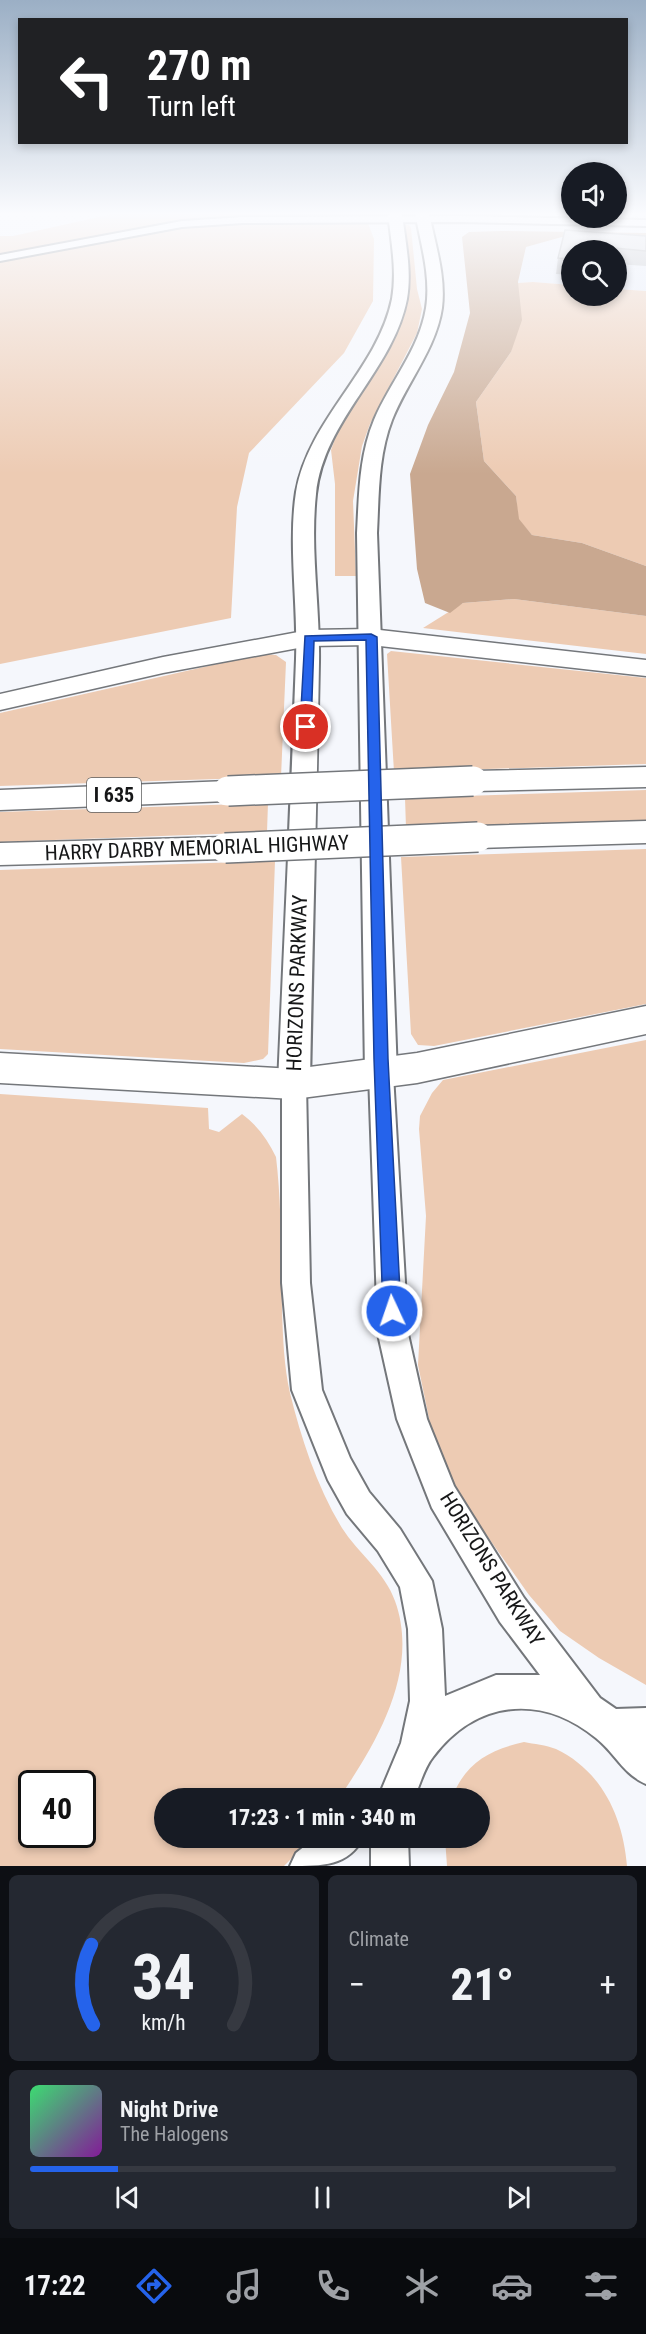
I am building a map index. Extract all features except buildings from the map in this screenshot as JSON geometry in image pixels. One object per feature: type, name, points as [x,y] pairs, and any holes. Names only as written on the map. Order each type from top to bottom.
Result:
[{"type":"highway","points":[[0,702],[164,665],[309,638],[371,637],[646,668]]},
{"type":"highway","name":"I 635","points":[[0,800],[646,777]]},
{"type":"highway","name":"HARRY DARBY MEMORIAL HIGHWAY","points":[[0,854],[646,832]]},
{"type":"highway","points":[[0,1068],[294,1084],[417,1068],[646,1020]]},
{"type":"main road","name":"HORIZONS PARKWAY","points":[[294,1084],[309,638],[304,534],[307,491],[315,453],[333,418],[384,339],[397,310],[399,300]]},
{"type":"main road","name":"HORIZONS PARKWAY","points":[[381,1074],[368,533],[369,489],[374,450],[383,420],[410,371],[428,329],[434,300]]},
{"type":"street","name":"HORIZONS PARKWAY","points":[[381,1074],[393,1334],[412,1419],[443,1497],[512,1610],[600,1718],[646,1766]]},
{"type":"street","name":"HORIZONS PARKWAY","points":[[294,1084],[296,1283],[307,1390],[339,1469],[358,1503],[389,1540],[415,1581],[425,1629],[428,1701],[419,1745]]},
{"type":"street","points":[[400,1788],[419,1745],[454,1710],[496,1692],[542,1692],[600,1718],[646,1726]]},
{"type":"street","points":[[309,1866],[332,1848]]},
{"type":"street","points":[[390,1848],[390,1866]]},
{"type":"shaded area","points":[[0,300],[373,300],[344,353],[249,453],[237,507],[231,618],[0,664]]},
{"type":"shaded area","points":[[397,300],[420,300],[422,309],[417,333],[370,424],[362,446],[353,501],[356,576],[335,576],[335,484],[331,450],[342,419],[394,332]]},
{"type":"shaded area","points":[[469,300],[520,300],[522,320],[511,352],[476,402],[484,461],[516,496],[519,519],[532,535],[582,543],[646,566],[646,616],[514,599],[463,603],[450,613],[425,603],[417,569],[410,474],[428,425],[454,372],[470,313]]},
{"type":"shaded area","points":[[516,300],[561,300],[561,306],[627,306],[627,300],[646,300],[646,566],[582,543],[532,535],[518,519],[516,496],[484,461],[476,402],[511,352]]},
{"type":"shaded area","points":[[514,599],[646,616],[646,654],[423,628],[463,603]]},
{"type":"shaded area","points":[[391,651],[646,678],[646,764],[394,772],[387,654]]},
{"type":"shaded area","points":[[261,654],[276,655],[286,662],[281,777],[0,786],[0,713]]},
{"type":"shaded area","points":[[646,790],[646,820],[406,828],[405,798]]},
{"type":"shaded area","points":[[268,803],[267,832],[0,842],[0,812]]},
{"type":"shaded area","points":[[646,849],[646,1004],[434,1046],[418,1045],[411,1034],[401,857]]},
{"type":"shaded area","points":[[275,861],[268,1054],[263,1059],[244,1063],[0,1049],[0,870]]},
{"type":"shaded area","points":[[646,1040],[646,1685],[599,1658],[560,1631],[529,1595],[478,1523],[450,1478],[432,1433],[418,1365],[426,1216],[419,1129],[420,1116],[432,1093],[443,1080]]},
{"type":"shaded area","points":[[0,1094],[208,1108],[209,1129],[219,1132],[242,1114],[262,1133],[276,1157],[280,1215],[283,1342],[290,1393],[317,1479],[333,1512],[348,1537],[385,1581],[395,1601],[401,1627],[402,1653],[398,1679],[391,1705],[380,1730],[346,1788],[154,1788],[154,1848],[302,1848],[284,1866],[0,1866]]},
{"type":"shaded area","points":[[524,1742],[556,1749],[572,1758],[586,1770],[598,1783],[615,1813],[621,1830],[627,1866],[447,1866],[446,1848],[490,1848],[490,1788],[456,1788],[471,1767],[489,1754]]},
{"type":"route","points":[[306,727],[309,638],[371,637],[381,1059],[392,1311]]}]
